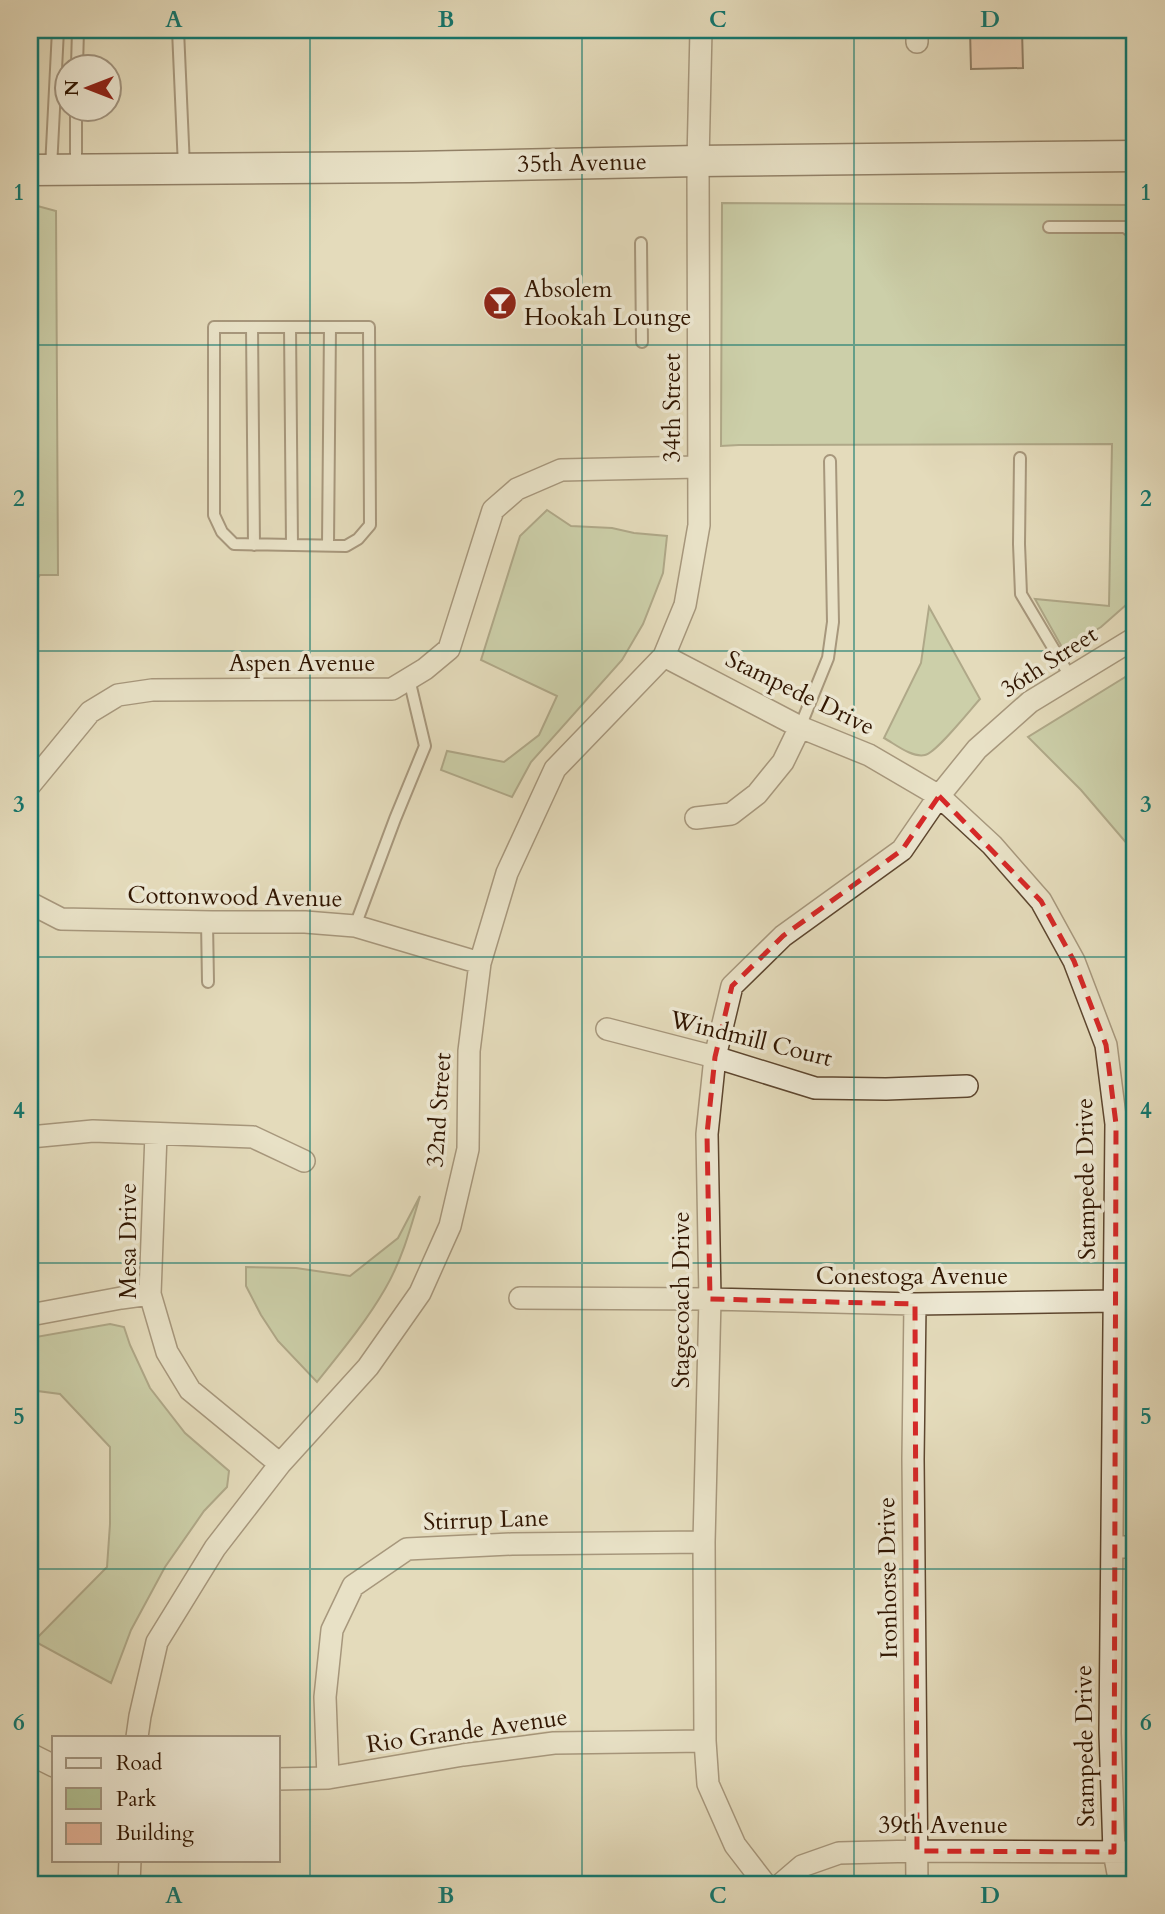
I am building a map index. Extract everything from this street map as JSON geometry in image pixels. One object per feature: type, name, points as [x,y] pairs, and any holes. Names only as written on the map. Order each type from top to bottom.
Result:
[{"type":"main road","name":"35th Avenue","points":[[52,170],[1135,156]]},
{"type":"street","name":"34th Street","points":[[664,656],[685,605],[699,525],[698,161],[701,30]]},
{"type":"street","name":"Aspen Avenue","points":[[30,785],[90,712],[118,695],[152,690],[392,689],[425,669],[449,649],[493,510],[517,489],[561,470],[698,467]]},
{"type":"street","name":"36th Street","points":[[939,796],[977,749],[1030,702],[1135,638]]},
{"type":"street","name":"Stampede Drive","points":[[664,656],[800,726],[869,755],[939,796],[992,845],[1041,901],[1074,961],[1105,1045],[1125,1124],[1114,1301],[1110,1733],[1114,1852],[1120,1884]]},
{"type":"street","name":"32nd Street","points":[[137,1736],[157,1642],[215,1548],[280,1464],[368,1367],[420,1293],[450,1226],[468,1149],[469,1051],[480,963],[507,873],[555,769],[664,656]]},
{"type":"street","points":[[696,818],[731,814],[757,794],[783,762],[800,726]]},
{"type":"street","name":"Stagecoach Drive","points":[[765,1884],[735,1845],[708,1784],[705,1741],[704,1542],[710,1299],[707,1134],[715,1057],[732,986],[783,936],[902,850],[939,796]]},
{"type":"street","name":"Cottonwood Avenue","points":[[30,903],[61,919],[305,922],[355,926],[480,963]]},
{"type":"street","name":"Windmill Court","points":[[607,1029],[715,1057],[816,1088],[967,1086]]},
{"type":"street","points":[[30,1137],[93,1131],[253,1137],[304,1161]]},
{"type":"street","name":"Mesa Drive","points":[[156,1134],[150,1294],[167,1352],[190,1390],[280,1464]]},
{"type":"street","points":[[30,1315],[150,1294]]},
{"type":"street","name":"Conestoga Avenue","points":[[520,1298],[915,1304],[1114,1301]]},
{"type":"street","name":"Ironhorse Drive","points":[[915,1304],[913,1460],[917,1884]]},
{"type":"street","name":"Stirrup Lane","points":[[328,1778],[325,1697],[332,1630],[353,1586],[407,1549],[512,1544],[704,1542]]},
{"type":"street","points":[[1112,1547],[1135,1548]]},
{"type":"street","name":"Rio Grande Avenue","points":[[280,1779],[328,1778],[554,1743],[705,1741]]},
{"type":"street","points":[[30,1754],[52,1765]]},
{"type":"street","name":"39th Avenue","points":[[781,1884],[802,1866],[839,1853],[917,1850],[1135,1852]]},
{"type":"street","points":[[129,1884],[130,1862]]},
{"type":"lane","points":[[52,170],[58,30]]},
{"type":"lane","points":[[77,52],[78,30]]},
{"type":"lane","points":[[178,30],[184,170]]},
{"type":"lane","points":[[52,170],[71,122]]},
{"type":"lane","points":[[1049,227],[1125,227],[1135,235]]},
{"type":"lane","points":[[641,243],[642,342]]},
{"type":"lane","points":[[214,327],[290,327],[369,327],[370,525],[358,539],[346,546],[234,544],[222,532],[214,515],[214,327]]},
{"type":"lane","points":[[252,327],[254,545]]},
{"type":"lane","points":[[290,327],[292,545]]},
{"type":"lane","points":[[328,545],[330,327]]},
{"type":"lane","points":[[1020,458],[1021,594],[1072,678]]},
{"type":"lane","points":[[800,726],[828,658],[833,622],[830,461]]},
{"type":"lane","points":[[355,926],[425,746],[408,679]]},
{"type":"lane","points":[[207,922],[208,982]]},
{"type":"highlighted area","points":[[939,796],[1041,901],[1074,961],[1106,1045],[1116,1124],[1114,1852],[917,1851],[915,1304],[710,1299],[707,1134],[715,1057],[732,986],[783,936],[902,850]]},
{"type":"green space","points":[[722,203],[1135,205],[1135,597],[1101,627],[1063,649],[1035,599],[1109,606],[1112,444],[721,446]]},
{"type":"green space","points":[[30,204],[56,211],[58,575],[40,575],[30,589]]},
{"type":"green space","points":[[547,510],[571,526],[612,528],[667,536],[663,573],[643,624],[622,660],[531,762],[512,797],[441,770],[447,751],[504,762],[539,735],[557,696],[481,660],[520,536]]},
{"type":"green space","points":[[929,607],[980,699],[937,747],[925,755],[920,755],[909,753],[884,738],[921,663]]},
{"type":"green space","points":[[1135,671],[1135,853],[1081,790],[1028,737]]},
{"type":"green space","points":[[420,1196],[401,1255],[385,1289],[317,1382],[278,1341],[261,1315],[246,1286],[246,1267],[296,1268],[350,1276],[398,1238]]},
{"type":"green space","points":[[110,1324],[124,1327],[150,1388],[185,1433],[229,1471],[227,1487],[204,1511],[165,1567],[131,1630],[111,1683],[34,1641],[107,1567],[110,1447],[60,1394],[30,1390],[30,1338]]},
{"type":"building","points":[[970,30],[1022,30],[1023,68],[971,69]]},
{"type":"place","name":"Absolem Hookah Lounge","points":[[500,303]]}]
